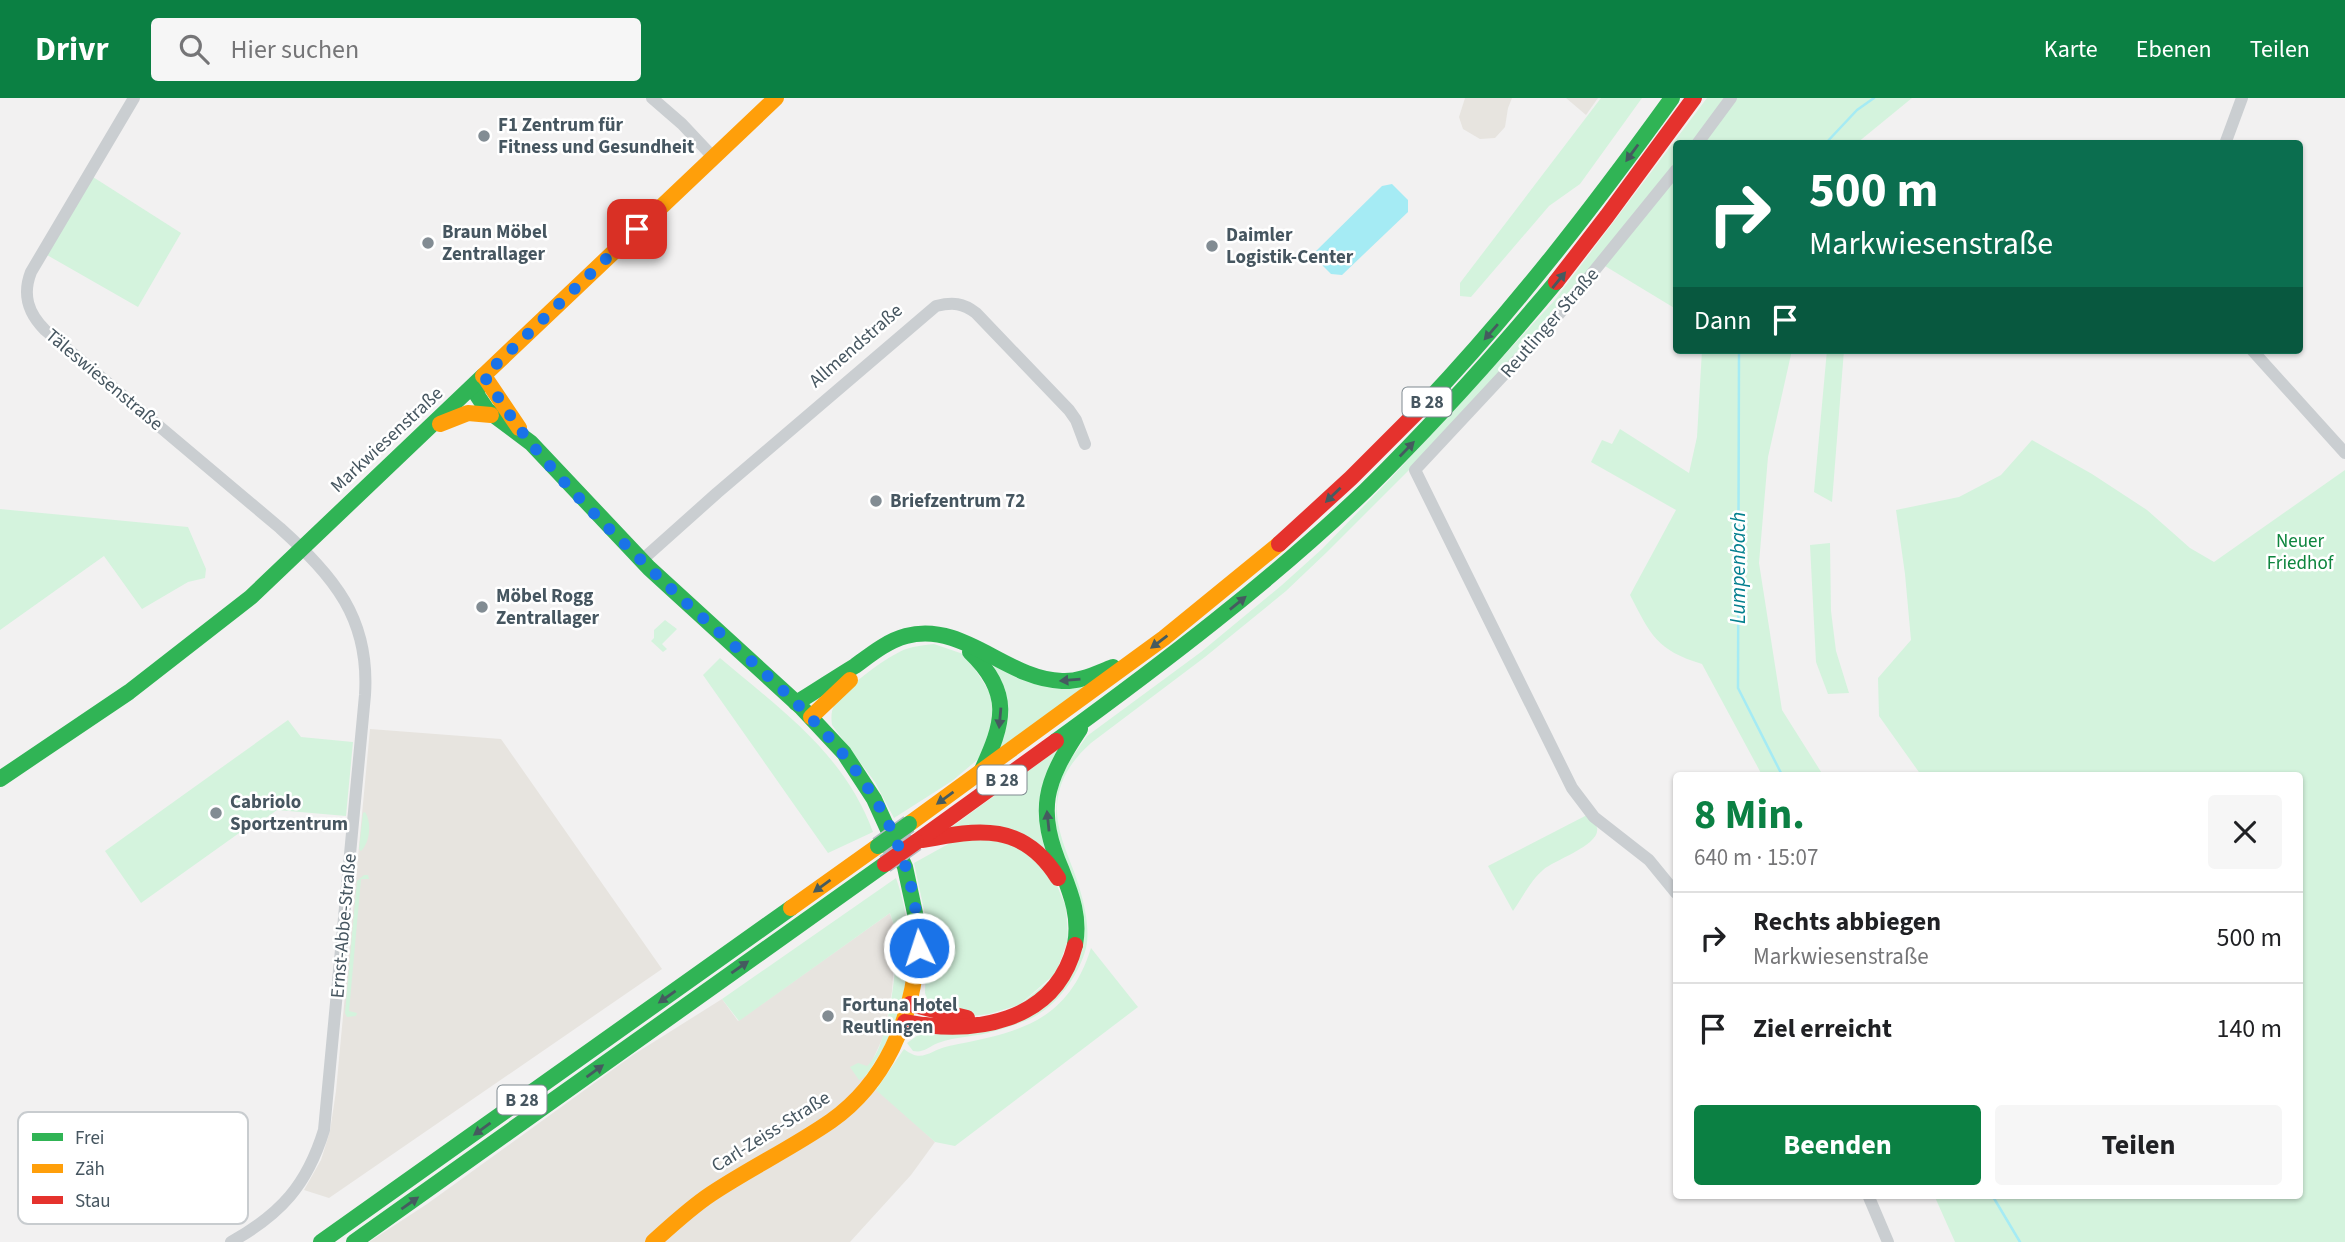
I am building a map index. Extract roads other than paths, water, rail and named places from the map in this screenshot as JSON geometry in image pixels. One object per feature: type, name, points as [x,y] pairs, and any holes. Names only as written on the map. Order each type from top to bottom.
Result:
[{"type":"main road","name":"Markwiesenstraße","points":[[0,779],[145,682],[251,597],[776,98]]},
{"type":"main road","name":"B 28","points":[[321,1242],[982,772],[1135,660],[1265,556],[1408,422],[1482,342],[1601,195],[1672,98]]},
{"type":"main road","name":"B 28","points":[[354,1242],[1087,719],[1172,656],[1256,588],[1400,456],[1456,397],[1547,294],[1694,98]]},
{"type":"main road","points":[[481,379],[477,395],[491,415],[529,441]]},
{"type":"main road","points":[[481,379],[529,441],[642,560],[811,717],[844,753],[867,786],[886,820],[905,867],[914,899],[918,924],[916,975],[910,1004],[972,1018],[989,1017],[1021,1008],[1046,989],[1066,957],[1071,922],[1069,906],[1056,874],[1046,860],[1016,839],[976,831],[917,841]]},
{"type":"main road","points":[[431,427],[467,413],[491,415]]},
{"type":"main road","points":[[796,703],[888,644],[906,636],[926,633],[956,637],[1026,675],[1051,681],[1080,680],[1135,660]]},
{"type":"main road","points":[[811,717],[850,680],[893,649],[918,640],[937,639],[958,645],[980,660],[997,686],[1001,703],[1001,723],[982,772]]},
{"type":"main road","points":[[905,1022],[920,1026],[955,1028],[1006,1020],[1039,1003],[1051,993],[1062,977],[1071,959],[1077,923],[1075,905],[1049,836],[1047,799],[1050,779],[1087,719]]},
{"type":"main road","name":"Carl-Zeiss-Straße","points":[[653,1242],[681,1216],[711,1194],[845,1111],[880,1071],[897,1043],[910,1004]]},
{"type":"street","name":"Täleswiesenstraße","points":[[134,98],[37,260],[27,283],[30,310],[45,330],[303,549]]},
{"type":"street","points":[[652,98],[676,118],[713,157]]},
{"type":"street","points":[[1700,140],[1731,98]]},
{"type":"street","points":[[2226,140],[2242,98]]},
{"type":"street","name":"Reutlinger Straße","points":[[1673,174],[1550,324],[1415,470],[1572,788],[1594,817],[1649,860],[1673,889]]},
{"type":"street","name":"Allmendstraße","points":[[642,560],[936,306],[948,303],[966,305],[985,321],[1069,410],[1085,444]]},
{"type":"street","points":[[2256,354],[2345,453]]},
{"type":"street","name":"Ernst-Abbe-Straße","points":[[231,1242],[277,1211],[298,1188],[316,1157],[325,1119],[366,676],[363,646],[351,610],[330,578],[303,549]]},
{"type":"street","points":[[1870,1199],[1888,1242]]},
{"type":"water","points":[[1392,184],[1408,200],[1408,212],[1342,275],[1331,274],[1318,261],[1315,252],[1382,186]]},
{"type":"waterway","name":"Lumpenbach","points":[[1829,140],[1857,110],[1874,98]]},
{"type":"waterway","name":"Lumpenbach","points":[[1739,354],[1738,688],[1780,772]]},
{"type":"waterway","name":"Lumpenbach","points":[[1994,1199],[2020,1242]]},
{"type":"place","name":"F1 Zentrum für Fitness und Gesundheit","points":[[484,136]]},
{"type":"place","name":"Braun Möbel Zentrallager","points":[[428,243]]},
{"type":"place","name":"Daimler Logistik-Center","points":[[1212,246]]},
{"type":"place","name":"Briefzentrum 72","points":[[876,501]]},
{"type":"place","name":"Möbel Rogg Zentrallager","points":[[482,607]]},
{"type":"place","name":"Cabriolo Sportzentrum","points":[[216,813]]},
{"type":"place","name":"Fortuna Hotel Reutlingen","points":[[828,1016]]},
{"type":"park label","name":"Neuer Friedhof","points":[[2300,552]]}]
